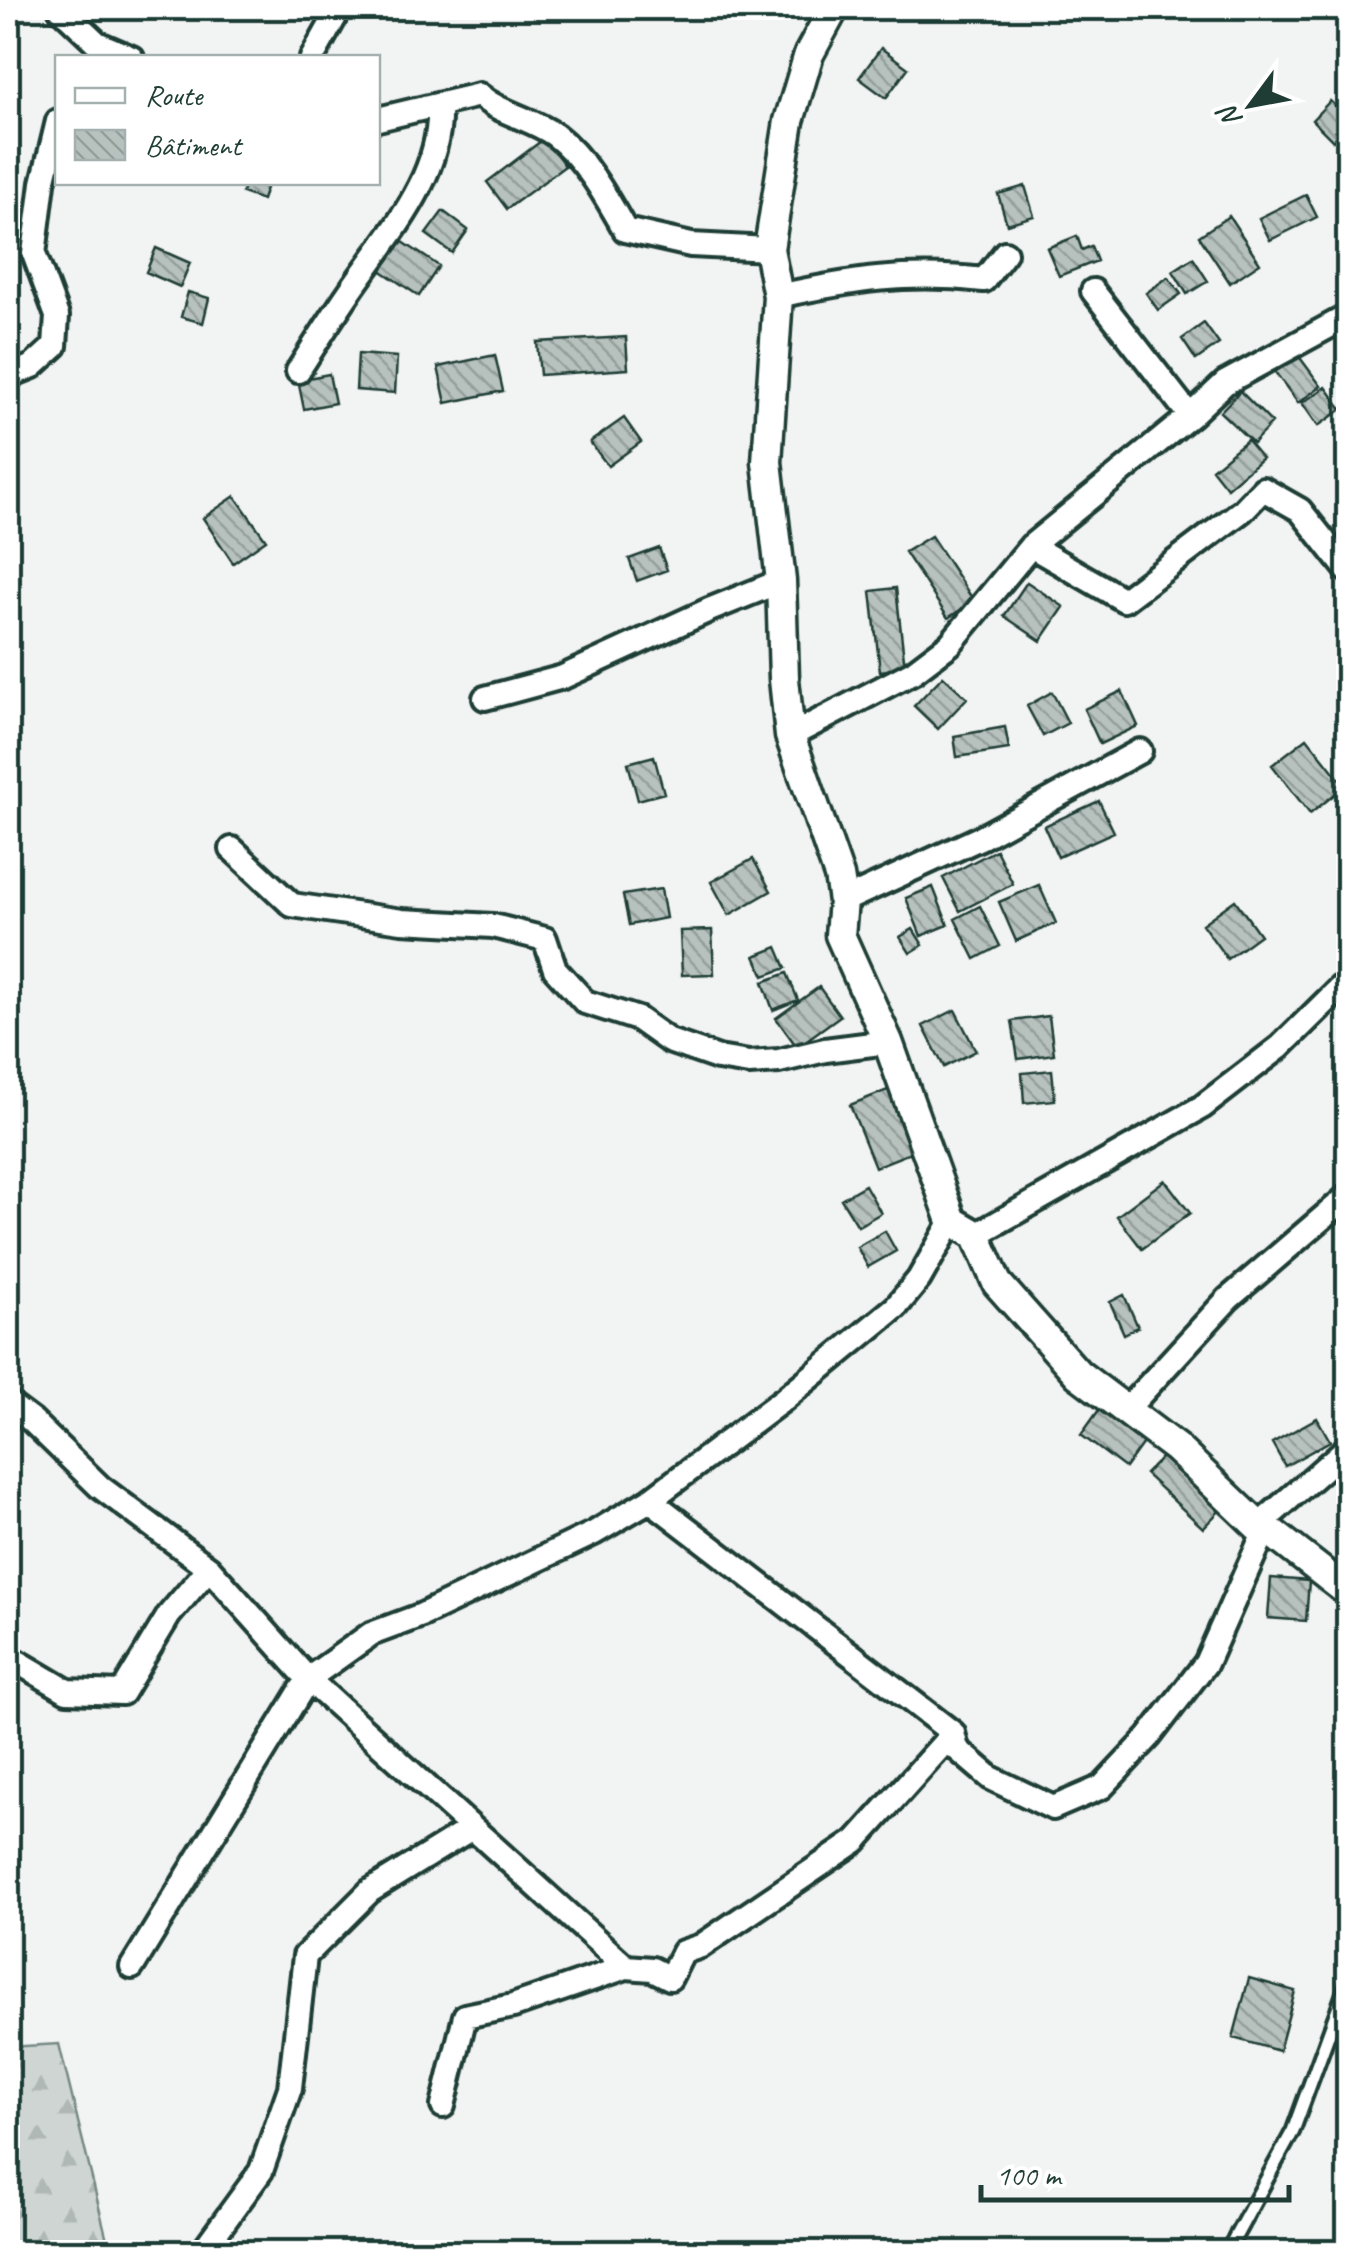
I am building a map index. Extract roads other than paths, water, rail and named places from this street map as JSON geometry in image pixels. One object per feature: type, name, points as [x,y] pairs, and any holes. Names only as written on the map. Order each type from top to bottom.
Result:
[{"type":"street","points":[[60,8],[93,50]]},
{"type":"street","points":[[314,55],[340,8]]},
{"type":"street","points":[[834,8],[809,54],[789,121],[769,249],[778,296],[767,462],[781,581],[790,736],[839,876],[843,902],[840,934],[964,1228],[997,1283],[1078,1374],[1176,1448],[1262,1527],[1348,1592]]},
{"type":"street","points":[[380,119],[479,95],[492,106],[557,136],[605,195],[626,230],[691,244],[769,249]]},
{"type":"street","points":[[298,370],[350,290],[390,238],[420,183],[436,148],[440,130],[438,105]]},
{"type":"street","points":[[8,376],[33,366],[55,346],[57,316],[34,254],[43,182],[55,133]]},
{"type":"street","points":[[778,296],[852,280],[931,274],[984,280],[1005,253]]},
{"type":"street","points":[[1093,291],[1190,416]]},
{"type":"street","points":[[790,736],[912,672],[950,644],[1031,546],[1225,384],[1348,316]]},
{"type":"street","points":[[1031,546],[1124,600],[1243,510],[1263,489],[1300,510],[1348,571]]},
{"type":"street","points":[[485,698],[563,677],[781,581]]},
{"type":"street","points":[[843,902],[982,836],[1140,751]]},
{"type":"street","points":[[232,849],[292,906],[402,920],[493,926],[545,940],[555,969],[585,1002],[638,1019],[669,1041],[718,1058],[779,1062],[824,1050],[888,1042]]},
{"type":"street","points":[[132,1967],[308,1679],[372,1634],[422,1615],[560,1549],[650,1500],[784,1399],[896,1306],[964,1228],[1202,1107],[1280,1047],[1348,980]]},
{"type":"street","points":[[1125,1411],[1228,1299],[1348,1196]]},
{"type":"street","points":[[8,1403],[100,1486],[209,1568],[308,1679],[626,1967]]},
{"type":"street","points":[[650,1500],[953,1733],[957,1749],[991,1778],[1053,1808],[1102,1787],[1149,1736],[1206,1663],[1262,1527],[1348,1447]]},
{"type":"street","points":[[8,1656],[68,1691],[122,1694],[169,1614],[209,1568]]},
{"type":"street","points":[[442,2106],[465,2016],[513,2006],[626,1967],[652,1969],[670,1978],[682,1952],[702,1946],[856,1841],[953,1733]]},
{"type":"street","points":[[202,2252],[261,2171],[290,2088],[305,1956],[370,1892],[472,1828]]},
{"type":"lane","points":[[1227,2252],[1293,2130],[1348,1981]]}]
